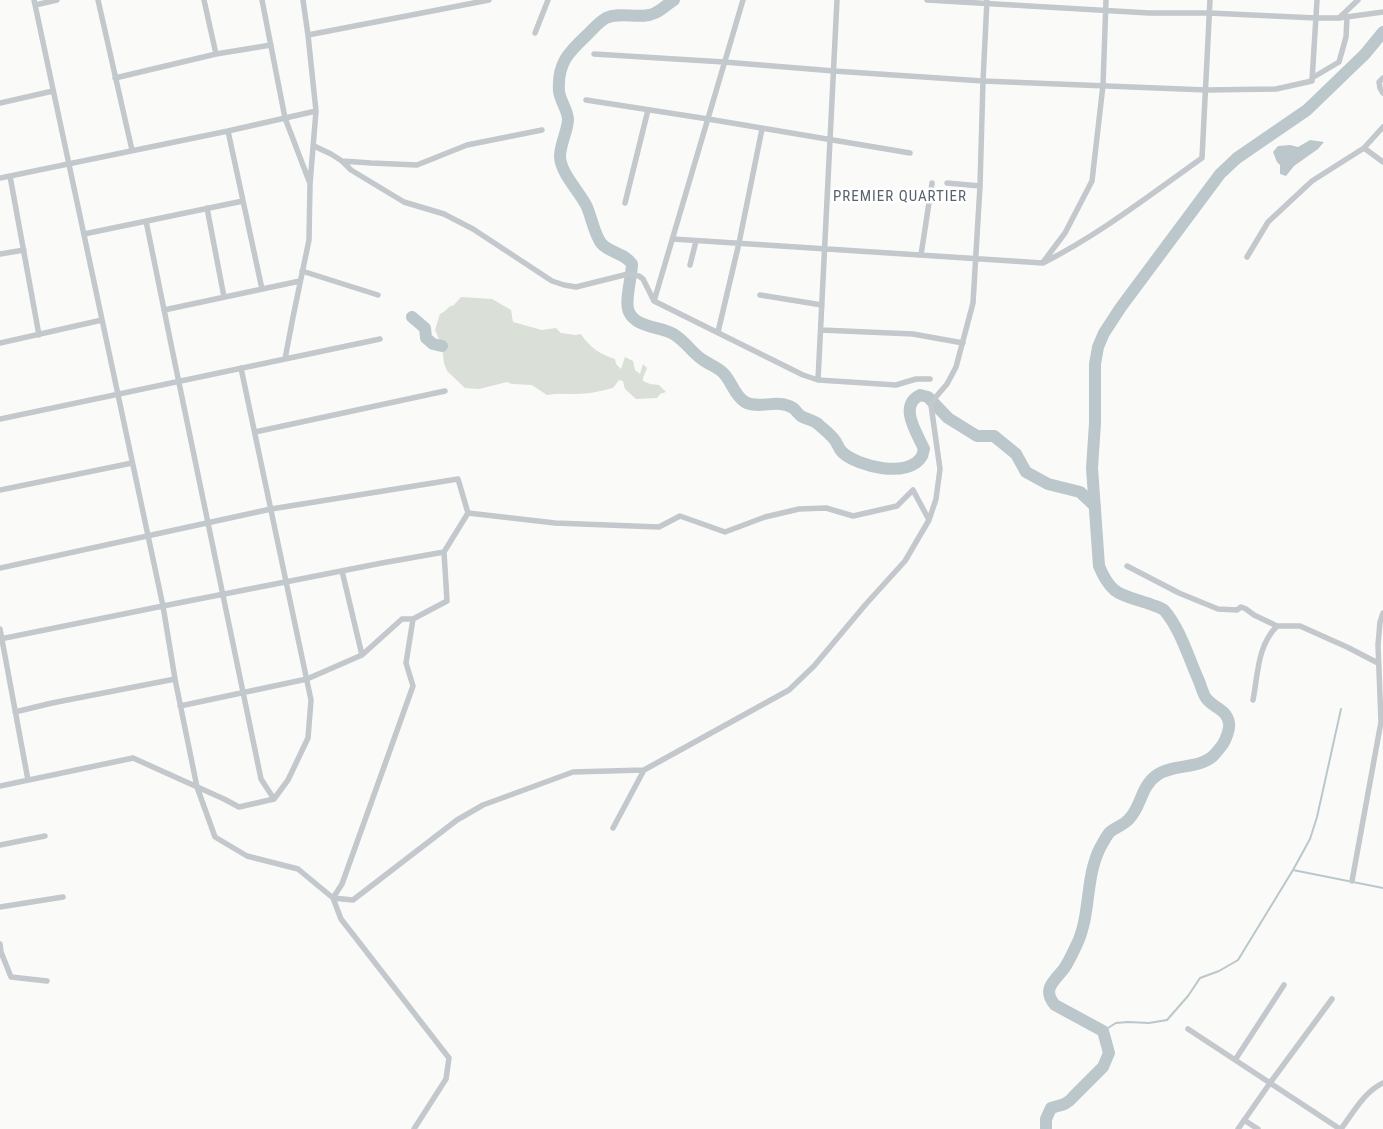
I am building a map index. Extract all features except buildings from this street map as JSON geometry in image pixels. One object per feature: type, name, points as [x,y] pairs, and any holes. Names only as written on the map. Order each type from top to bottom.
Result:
[{"type":"street","points":[[57,0],[34,2],[148,536],[197,787],[215,837],[247,856],[298,869],[333,898],[341,919],[449,1058],[446,1079],[414,1129]]},
{"type":"street","points":[[98,0],[132,150]]},
{"type":"street","points":[[204,0],[216,54]]},
{"type":"street","points":[[262,0],[286,118],[310,184]]},
{"type":"street","points":[[285,359],[309,240],[310,184],[316,111],[303,0]]},
{"type":"street","points":[[308,35],[489,0]]},
{"type":"street","points":[[536,33],[548,0]]},
{"type":"street","points":[[654,301],[743,0]]},
{"type":"street","points":[[818,380],[837,0]]},
{"type":"street","points":[[927,0],[987,2],[1149,13],[1209,13],[1316,18],[1339,18],[1383,12]]},
{"type":"street","points":[[1043,263],[1065,234],[1092,181],[1103,85],[1106,0]]},
{"type":"street","points":[[673,239],[1043,263],[1067,251],[1107,225],[1202,158],[1210,0]]},
{"type":"street","points":[[594,54],[983,81],[1206,90],[1276,89],[1312,82],[1317,0]]},
{"type":"street","points":[[1339,18],[1358,0]]},
{"type":"street","points":[[333,898],[353,900],[457,820],[483,805],[573,772],[644,770],[789,690],[814,666],[905,561],[929,520],[936,499],[940,469],[931,405],[947,384],[956,367],[973,303],[980,186],[987,2]]},
{"type":"street","points":[[1312,78],[1339,62],[1346,37],[1347,17]]},
{"type":"street","points":[[115,78],[216,54],[271,45]]},
{"type":"street","points":[[1383,78],[1380,82],[1380,88],[1383,92]]},
{"type":"street","points":[[0,103],[53,91]]},
{"type":"street","points":[[586,100],[910,153]]},
{"type":"street","points":[[625,202],[648,110]]},
{"type":"street","points":[[0,178],[316,111]]},
{"type":"street","points":[[1247,257],[1268,222],[1312,181],[1364,148],[1383,127]]},
{"type":"street","points":[[718,332],[739,243],[762,129]]},
{"type":"street","points":[[342,161],[371,164],[417,164],[467,146],[542,130]]},
{"type":"street","points":[[228,131],[262,289]]},
{"type":"street","points":[[314,146],[331,154],[352,170],[404,202],[444,214],[473,229],[552,281],[576,287],[628,274],[639,276],[643,279],[654,301],[803,375],[818,380],[896,385],[916,379],[930,379]]},
{"type":"street","points":[[1364,148],[1383,162]]},
{"type":"street","points":[[10,176],[39,334]]},
{"type":"street","points":[[947,183],[980,186]]},
{"type":"street","points":[[921,255],[932,184]]},
{"type":"street","points":[[84,234],[243,201]]},
{"type":"street","points":[[207,208],[224,297]]},
{"type":"street","points":[[146,221],[261,779],[274,799]]},
{"type":"street","points":[[690,265],[696,241]]},
{"type":"street","points":[[0,254],[24,250]]},
{"type":"street","points":[[302,271],[378,295]]},
{"type":"street","points":[[164,310],[300,281]]},
{"type":"street","points":[[760,295],[822,305]]},
{"type":"street","points":[[0,343],[102,320]]},
{"type":"street","points":[[821,330],[913,334],[963,342]]},
{"type":"street","points":[[0,419],[380,339]]},
{"type":"street","points":[[0,786],[133,758],[238,807],[274,799],[288,780],[308,738],[311,700],[241,368]]},
{"type":"street","points":[[255,432],[445,391]]},
{"type":"street","points":[[0,490],[132,463]]},
{"type":"street","points":[[0,568],[271,509],[458,480],[468,512],[444,552],[448,601],[413,619],[402,619],[362,655],[307,679],[180,706]]},
{"type":"street","points":[[468,512],[555,524],[659,527],[680,516],[725,532],[765,517],[799,509],[826,508],[853,516],[897,506],[913,490],[929,520]]},
{"type":"street","points":[[1,639],[222,594],[444,552]]},
{"type":"street","points":[[1126,566],[1179,593],[1218,609],[1237,610],[1241,607],[1277,626],[1300,626],[1347,647],[1378,664]]},
{"type":"street","points":[[342,571],[362,655]]},
{"type":"street","points":[[1352,881],[1381,731],[1378,645],[1380,622],[1383,613]]},
{"type":"street","points":[[333,898],[342,884],[413,686],[406,663],[413,619]]},
{"type":"street","points":[[1253,700],[1259,658],[1270,633],[1277,626]]},
{"type":"street","points":[[0,629],[28,780]]},
{"type":"street","points":[[15,712],[175,679]]},
{"type":"street","points":[[613,828],[644,770]]},
{"type":"street","points":[[0,845],[45,836]]},
{"type":"street","points":[[0,907],[63,897]]},
{"type":"street","points":[[0,944],[1,952],[11,977],[47,981]]},
{"type":"street","points":[[1235,1060],[1284,985]]},
{"type":"street","points":[[1238,1129],[1332,999]]},
{"type":"street","points":[[1188,1029],[1341,1129],[1366,1095],[1383,1083]]},
{"type":"street","points":[[1244,1120],[1258,1129]]},
{"type":"shaded area","points":[[1310,140],[1324,142],[1318,149],[1294,166],[1286,176],[1280,174],[1280,165],[1273,152],[1278,146],[1290,145],[1298,147]]},
{"type":"shaded area","points":[[461,297],[492,299],[511,310],[513,322],[542,330],[556,328],[561,333],[581,334],[596,350],[615,359],[616,364],[621,369],[625,357],[633,361],[635,370],[640,374],[643,364],[647,368],[643,381],[659,385],[666,392],[660,394],[657,398],[636,399],[625,389],[623,381],[619,380],[613,388],[581,394],[547,395],[532,385],[507,382],[479,389],[465,388],[447,371],[442,346],[435,330],[440,314],[454,305]]},
{"type":"waterway","points":[[674,0],[658,12],[649,15],[618,15],[604,19],[566,58],[560,72],[559,91],[568,120],[560,152],[561,163],[567,176],[584,201],[601,243],[608,249],[625,257],[632,264],[627,302],[629,312],[633,318],[638,322],[670,332],[679,338],[699,357],[718,368],[745,402],[756,405],[781,404],[793,408],[801,416],[818,424],[834,439],[842,452],[859,462],[871,466],[895,469],[915,463],[922,456],[924,449],[914,428],[910,413],[910,406],[920,395],[928,397],[948,418],[977,436],[994,436],[1016,454],[1026,472],[1048,484],[1080,492],[1095,506]]},
{"type":"waterway","points":[[1046,1129],[1046,1119],[1051,1108],[1071,1100],[1103,1067],[1109,1053],[1103,1031],[1055,1005],[1049,995],[1050,986],[1067,964],[1077,944],[1084,921],[1092,871],[1100,848],[1110,832],[1125,823],[1133,814],[1151,780],[1170,769],[1200,763],[1213,756],[1223,744],[1229,725],[1226,715],[1205,696],[1170,617],[1159,607],[1118,593],[1108,584],[1099,566],[1092,468],[1095,423],[1095,364],[1098,347],[1104,333],[1121,307],[1220,174],[1237,158],[1307,110],[1365,54],[1383,32]]},
{"type":"waterway","points":[[412,317],[425,328],[426,338],[433,344],[442,346]]},
{"type":"waterway","points":[[1103,1031],[1116,1023],[1149,1023],[1167,1020],[1188,996],[1200,978],[1219,971],[1238,960],[1310,839],[1317,817],[1341,709]]},
{"type":"waterway","points":[[1293,870],[1383,888]]},
{"type":"district","name":"PREMIER QUARTIER","points":[[900,197]]}]
